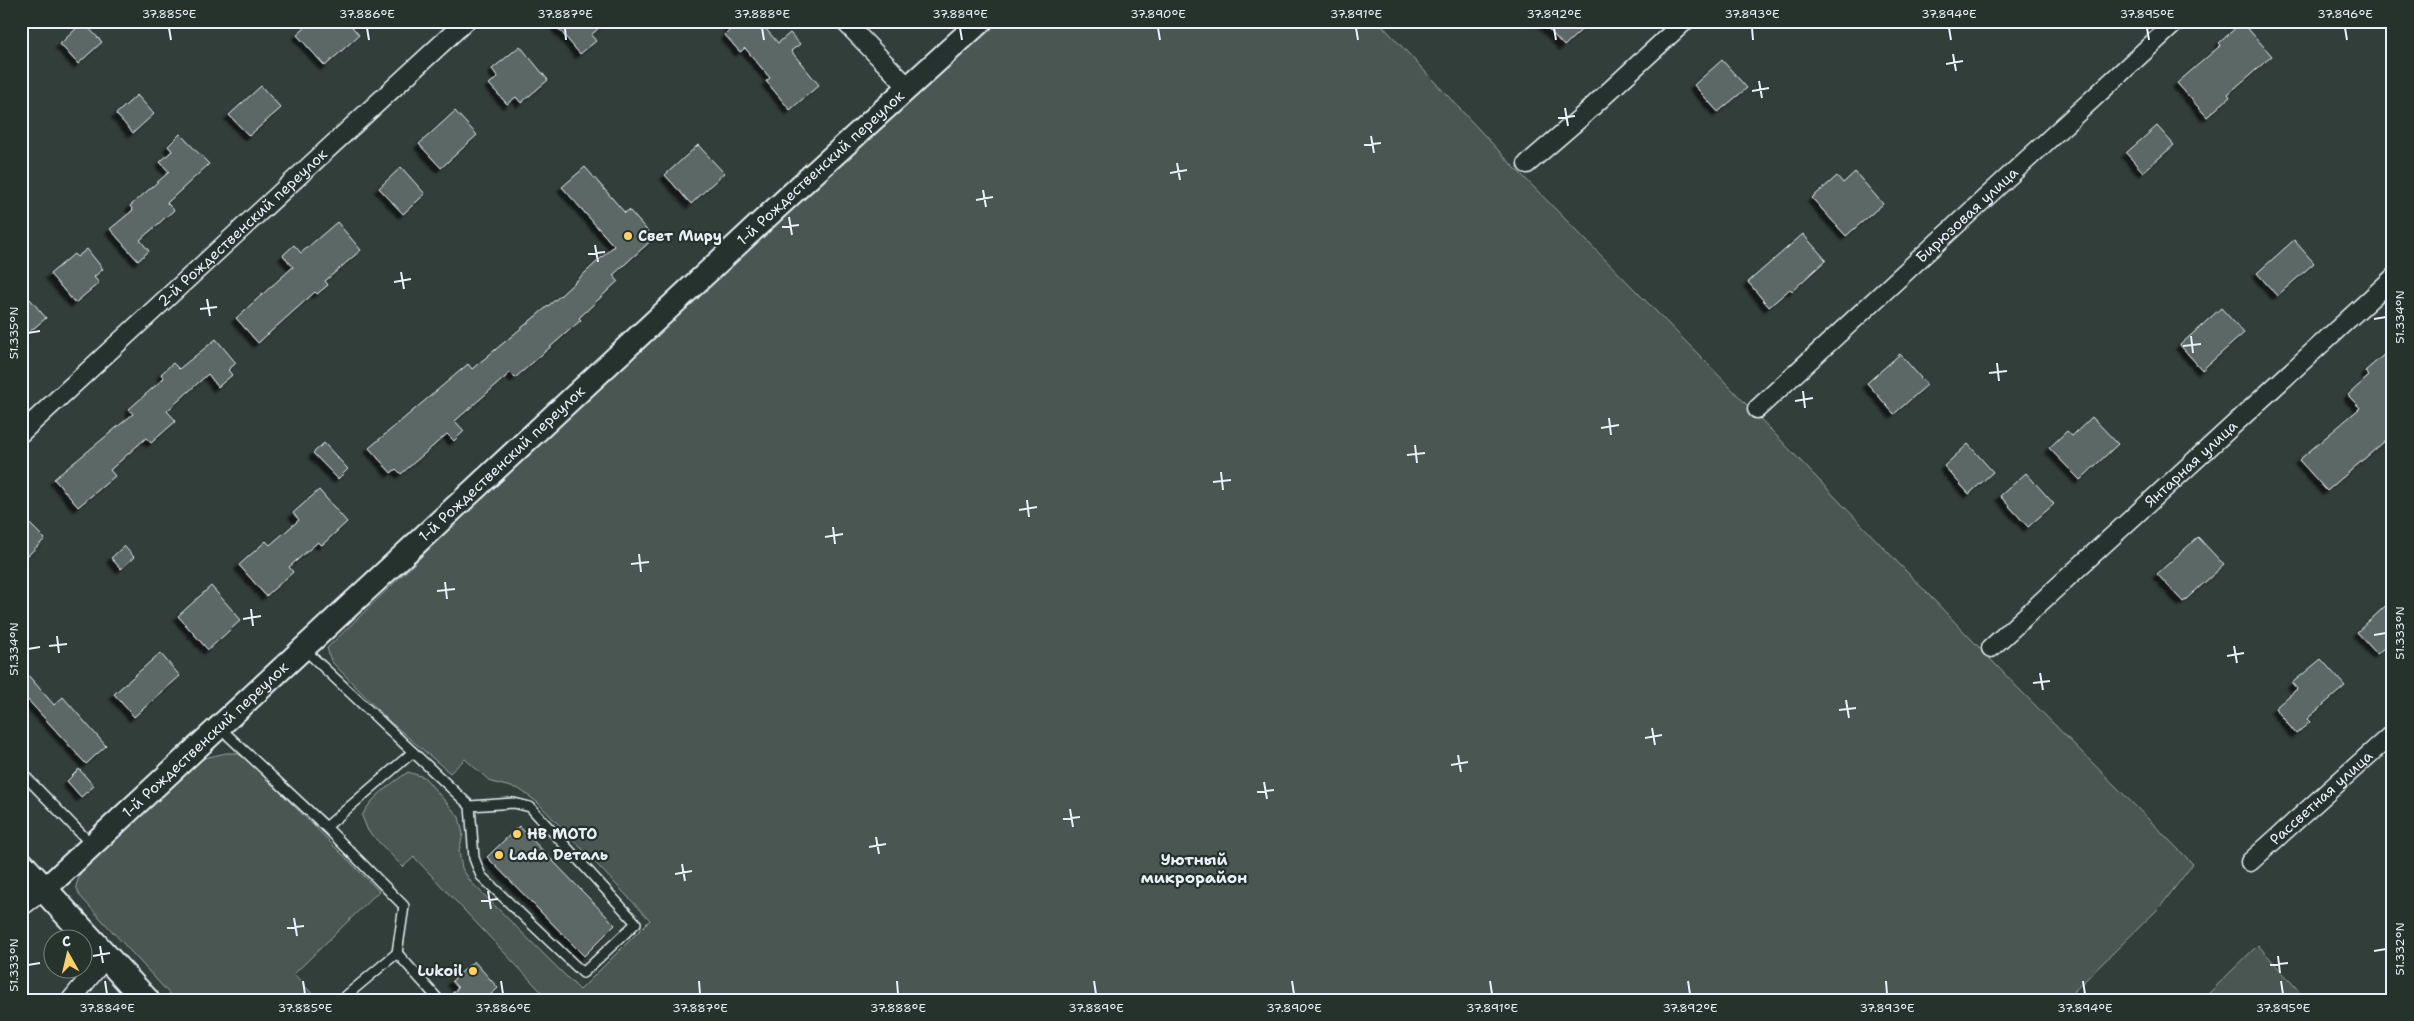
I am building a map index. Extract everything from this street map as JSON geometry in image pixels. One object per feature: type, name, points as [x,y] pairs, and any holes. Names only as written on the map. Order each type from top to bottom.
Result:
[{"type":"main road","points":[[21,864],[146,1000]]},
{"type":"street","name":"2-й Рождественский переулок","points":[[21,433],[466,21]]},
{"type":"street","points":[[844,21],[909,88]]},
{"type":"street","name":"1-й Рождественский переулок","points":[[21,907],[45,889],[799,187],[981,21]]},
{"type":"street","points":[[1527,164],[1578,120],[1685,21]]},
{"type":"street","name":"Бирюзовая улица","points":[[1757,409],[2177,21]]},
{"type":"street","name":"Янтарная улица","points":[[1991,648],[2393,278]]},
{"type":"street","name":"Рассветная улица","points":[[2250,862],[2393,733]]},
{"type":"street","points":[[71,1000],[106,957]]},
{"type":"lane","points":[[304,649],[470,806],[474,858],[481,876],[583,973],[636,923],[530,807],[514,803],[470,806]]},
{"type":"lane","points":[[220,727],[326,827],[404,906],[397,953],[341,1000]]},
{"type":"lane","points":[[326,827],[413,752]]},
{"type":"lane","points":[[21,772],[92,845]]},
{"type":"lane","points":[[397,953],[439,1000]]},
{"type":"shaded area","points":[[1000,21],[1378,21],[1513,166],[1703,359],[2018,688],[2193,864],[2160,907],[2065,1000],[549,1000],[414,857],[403,867],[368,831],[362,816],[376,797],[388,786],[408,772],[424,777],[459,817],[463,834],[459,851],[462,868],[471,882],[580,990],[650,920],[537,802],[519,789],[491,782],[465,759],[450,773],[388,720],[331,661],[327,648],[484,496],[732,265]]},
{"type":"shaded area","points":[[226,753],[236,753],[248,760],[379,891],[294,974],[318,1000],[175,1000],[80,896],[76,886],[83,865],[200,759]]},
{"type":"shaded area","points":[[2258,945],[2307,1000],[2202,1000]]},
{"type":"building","points":[[313,21],[347,21],[359,35],[325,66],[297,35]]},
{"type":"building","points":[[552,21],[607,21],[591,35],[596,41],[580,54]]},
{"type":"building","points":[[725,21],[759,21],[778,43],[790,33],[800,44],[791,51],[819,85],[790,110],[766,81],[770,78],[745,48],[740,52],[725,35],[731,29]]},
{"type":"building","points":[[1541,21],[1591,21],[1564,46]]},
{"type":"building","points":[[83,22],[102,42],[78,64],[60,44]]},
{"type":"building","points":[[2242,22],[2272,56],[2228,94],[2230,97],[2207,117],[2177,83],[2221,45],[2219,43]]},
{"type":"building","points":[[520,46],[548,80],[521,103],[516,97],[507,104],[489,84],[498,77],[492,69]]},
{"type":"building","points":[[1722,60],[1747,88],[1718,112],[1694,85]]},
{"type":"building","points":[[261,86],[281,108],[249,136],[229,115]]},
{"type":"building","points":[[137,95],[154,114],[133,133],[116,114]]},
{"type":"building","points":[[455,111],[477,135],[441,168],[419,144]]},
{"type":"building","points":[[2157,126],[2174,145],[2143,172],[2126,153]]},
{"type":"building","points":[[180,134],[209,164],[167,203],[174,210],[140,240],[149,251],[138,261],[110,229],[133,210],[130,206],[169,172],[160,162],[172,151],[168,146]]},
{"type":"building","points":[[698,145],[724,173],[691,204],[665,175]]},
{"type":"building","points":[[401,167],[425,194],[403,214],[379,188]]},
{"type":"building","points":[[585,167],[625,213],[629,210],[654,238],[613,275],[618,281],[579,318],[581,320],[515,378],[510,373],[455,421],[464,431],[454,441],[447,434],[401,474],[396,469],[391,473],[369,448],[468,364],[472,369],[560,296],[614,246],[562,187]]},
{"type":"building","points":[[1855,172],[1883,204],[1846,236],[1812,198],[1837,176],[1843,183]]},
{"type":"building","points":[[337,222],[361,250],[325,281],[328,285],[317,294],[315,292],[258,343],[236,318],[293,267],[283,255],[294,245],[301,253]]},
{"type":"building","points":[[1803,234],[1826,260],[1792,291],[1790,289],[1769,307],[1748,282]]},
{"type":"building","points":[[2294,240],[2314,263],[2277,296],[2257,273]]},
{"type":"building","points":[[87,249],[103,269],[94,277],[99,283],[75,303],[50,274],[74,254],[77,257]]},
{"type":"building","points":[[30,299],[46,318],[21,339],[21,306]]},
{"type":"building","points":[[2221,308],[2244,333],[2202,370],[2180,345]]},
{"type":"building","points":[[216,339],[236,363],[228,370],[232,375],[218,387],[208,374],[167,411],[176,421],[151,443],[146,438],[110,470],[115,476],[78,507],[54,479],[133,414],[129,409],[164,378],[161,374],[173,363],[179,369]]},
{"type":"building","points":[[2393,347],[2393,434],[2327,491],[2299,460],[2360,408],[2348,395],[2369,376],[2365,371]]},
{"type":"building","points":[[1900,354],[1927,385],[1894,414],[1867,383]]},
{"type":"building","points":[[2092,417],[2118,444],[2080,480],[2049,448],[2067,431],[2072,436]]},
{"type":"building","points":[[324,443],[348,469],[338,479],[313,453]]},
{"type":"building","points":[[1968,444],[1993,472],[1969,494],[1944,466]]},
{"type":"building","points":[[2026,473],[2054,504],[2028,527],[2000,496]]},
{"type":"building","points":[[319,490],[347,522],[322,545],[318,542],[289,567],[293,572],[266,596],[239,565],[266,541],[270,545],[299,520],[293,513]]},
{"type":"building","points":[[21,515],[45,539],[21,562]]},
{"type":"building","points":[[2198,537],[2224,565],[2183,602],[2157,574]]},
{"type":"building","points":[[124,546],[134,557],[121,569],[111,558]]},
{"type":"building","points":[[211,586],[241,620],[208,650],[178,616]]},
{"type":"building","points":[[2393,599],[2393,640],[2377,654],[2357,632]]},
{"type":"building","points":[[160,653],[180,676],[134,717],[114,694]]},
{"type":"building","points":[[2321,659],[2345,686],[2307,719],[2310,722],[2296,734],[2275,708],[2297,689],[2292,683]]},
{"type":"building","points":[[21,667],[54,705],[63,697],[106,746],[86,764],[28,700],[21,706]]},
{"type":"building","points":[[79,769],[94,786],[81,797],[67,781]]},
{"type":"building","points":[[519,826],[615,925],[584,956],[487,857]]},
{"type":"building","name":"Lukoil","points":[[474,961],[498,988],[485,1000],[445,1000],[458,988],[452,981]]},
{"type":"place","name":"Свет Миру","points":[[628,236]]},
{"type":"place","name":"HB MOTO","points":[[517,834]]},
{"type":"place","name":"Lada Dеталь","points":[[499,855]]},
{"type":"place","name":"Lukoil","points":[[473,971]]},
{"type":"district","name":"Уютный микрорайон","points":[[1194,868]]}]
